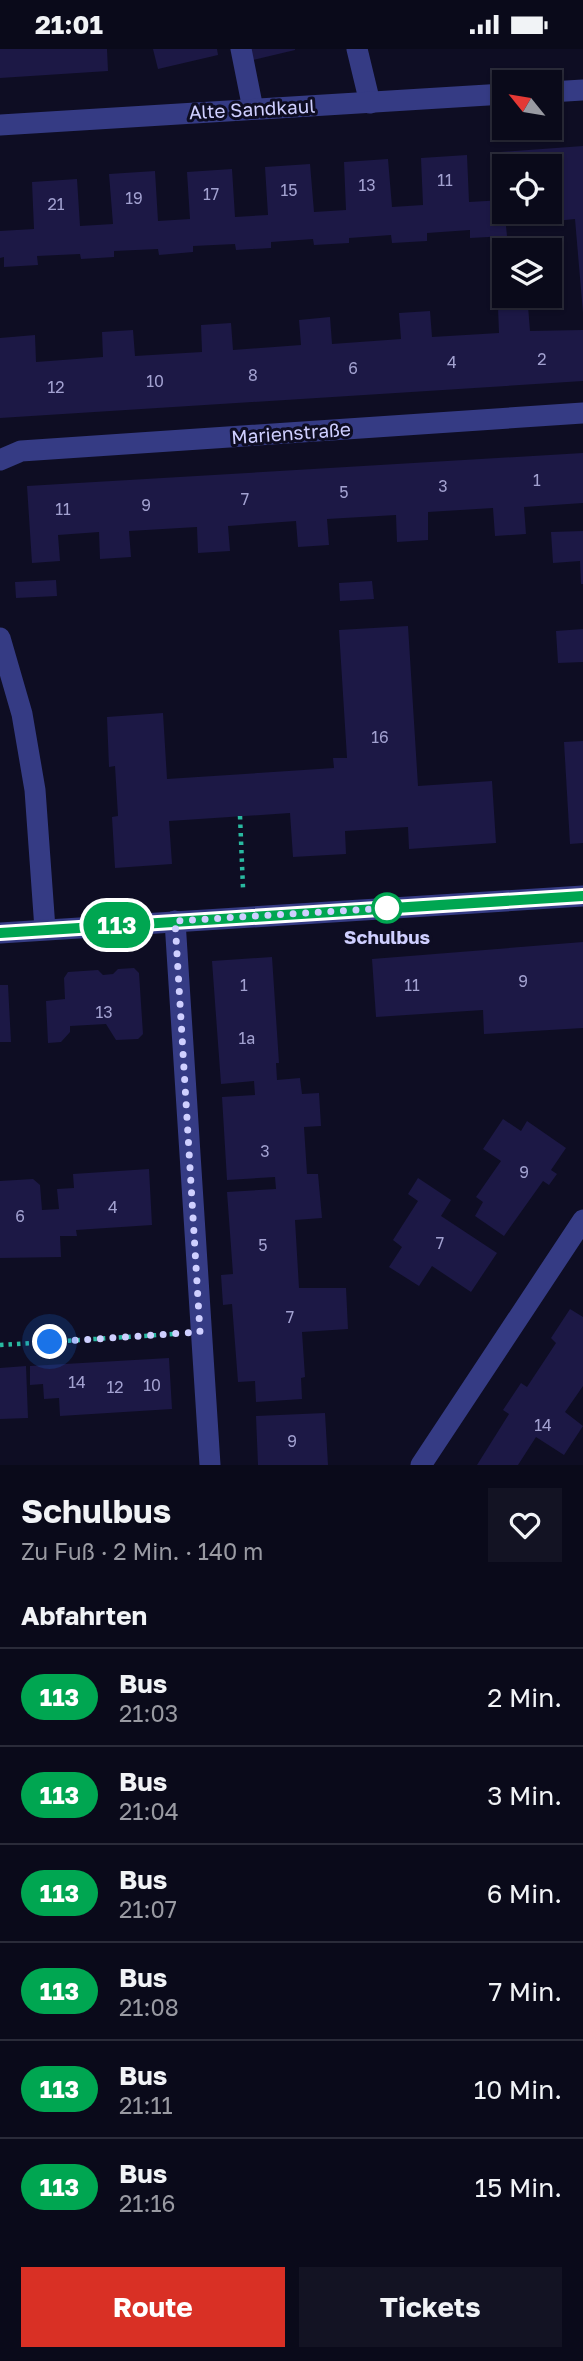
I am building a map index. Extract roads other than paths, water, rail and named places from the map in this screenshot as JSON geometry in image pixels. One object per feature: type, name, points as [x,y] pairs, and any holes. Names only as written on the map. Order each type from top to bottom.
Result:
[{"type":"street","points":[[241,49],[253,109]]},
{"type":"street","points":[[356,49],[370,103]]},
{"type":"street","points":[[562,91],[583,90]]},
{"type":"street","name":"Alte Sandkaul","points":[[0,125],[492,95]]},
{"type":"street","name":"Marienstraße","points":[[0,460],[21,451],[583,413]]},
{"type":"street","points":[[0,638],[22,714],[35,790],[45,929]]},
{"type":"street","points":[[0,933],[583,896]]},
{"type":"street","points":[[175,921],[210,1465]]},
{"type":"street","points":[[421,1465],[583,1220]]},
{"type":"place","name":"Schulbus","points":[[387,908]]}]
